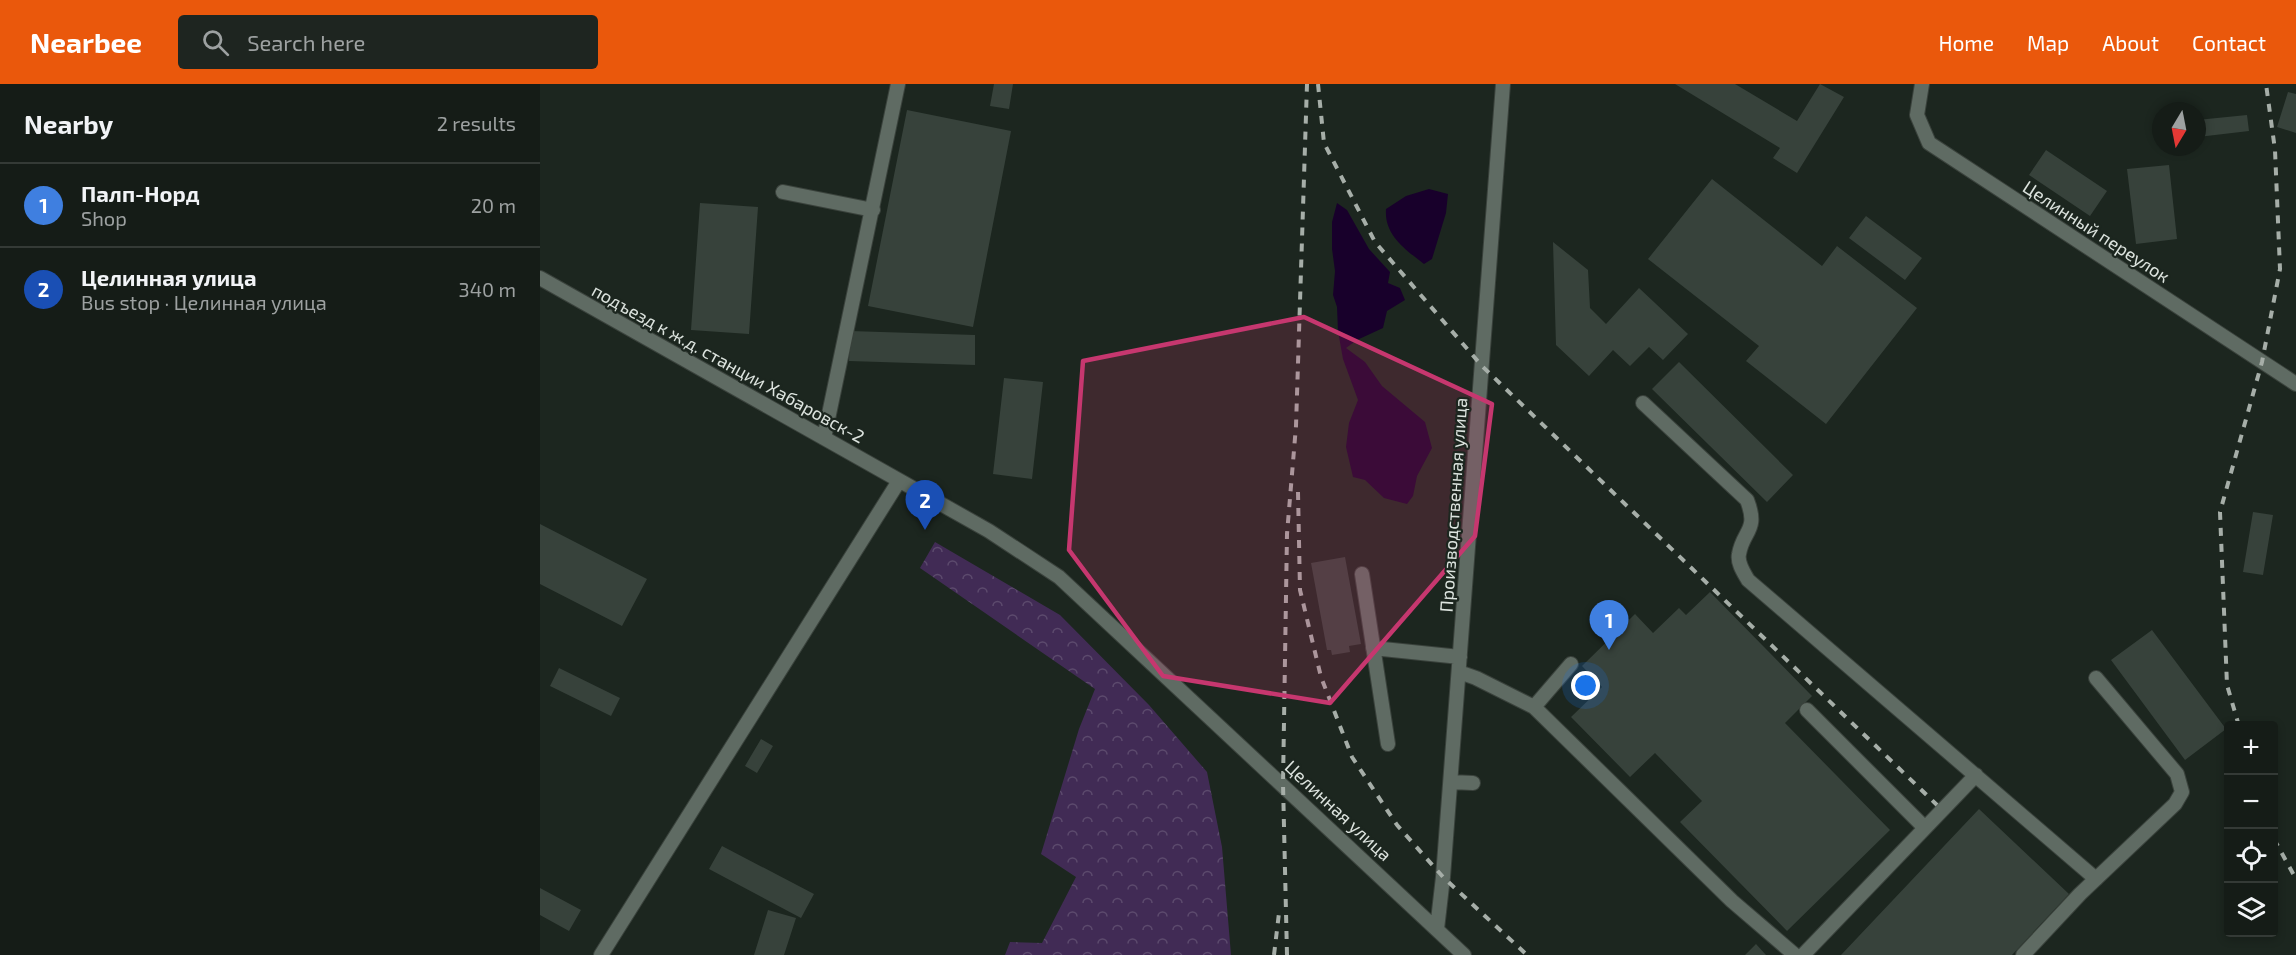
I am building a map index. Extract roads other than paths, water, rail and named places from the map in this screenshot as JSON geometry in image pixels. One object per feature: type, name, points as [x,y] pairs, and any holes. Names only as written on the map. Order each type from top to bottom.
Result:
[{"type":"street","points":[[824,438],[898,84]]},
{"type":"street","name":"Производственная улица","points":[[1437,928],[1451,782],[1503,84]]},
{"type":"street","name":"Целинный переулок","points":[[1922,84],[1917,115],[1929,143],[2296,384]]},
{"type":"street","points":[[783,192],[873,210]]},
{"type":"street","name":"подъезд к ж.д. станции Хабаровск-2","points":[[540,279],[899,481]]},
{"type":"street","points":[[1643,403],[1747,500],[1752,512],[1751,525],[1739,555],[1741,567],[1748,580],[2096,879]]},
{"type":"street","points":[[601,955],[899,481]]},
{"type":"street","name":"Целинная улица","points":[[899,481],[989,531],[1059,577],[1464,955]]},
{"type":"street","points":[[1362,574],[1388,744]]},
{"type":"street","points":[[1373,648],[1460,657]]},
{"type":"street","points":[[1534,707],[1571,664]]},
{"type":"street","points":[[1459,672],[1534,707],[1732,901],[1795,955]]},
{"type":"street","points":[[2023,955],[2096,879],[2175,804],[2182,792],[2177,774],[2096,678]]},
{"type":"street","points":[[1806,710],[1924,827]]},
{"type":"street","points":[[1803,955],[1976,775]]},
{"type":"street","points":[[1451,782],[1473,783]]},
{"type":"railway","points":[[1287,955],[1283,784],[1287,534],[1296,426],[1307,84]]},
{"type":"railway","points":[[1318,84],[1324,143],[1375,242],[1482,366],[1937,805]]},
{"type":"railway","points":[[2238,721],[2227,685],[2220,512],[2262,362],[2280,269],[2275,150],[2266,84]]},
{"type":"railway","points":[[1298,492],[1300,590],[1321,677],[1352,757],[1397,825],[1443,877],[1527,955]]},
{"type":"railway","points":[[2278,846],[2296,879]]},
{"type":"railway","points":[[1274,955],[1279,913]]},
{"type":"place","name":"Целинная улица","points":[[925,530]]},
{"type":"place","name":"Палп-Норд","points":[[1609,650]]}]
